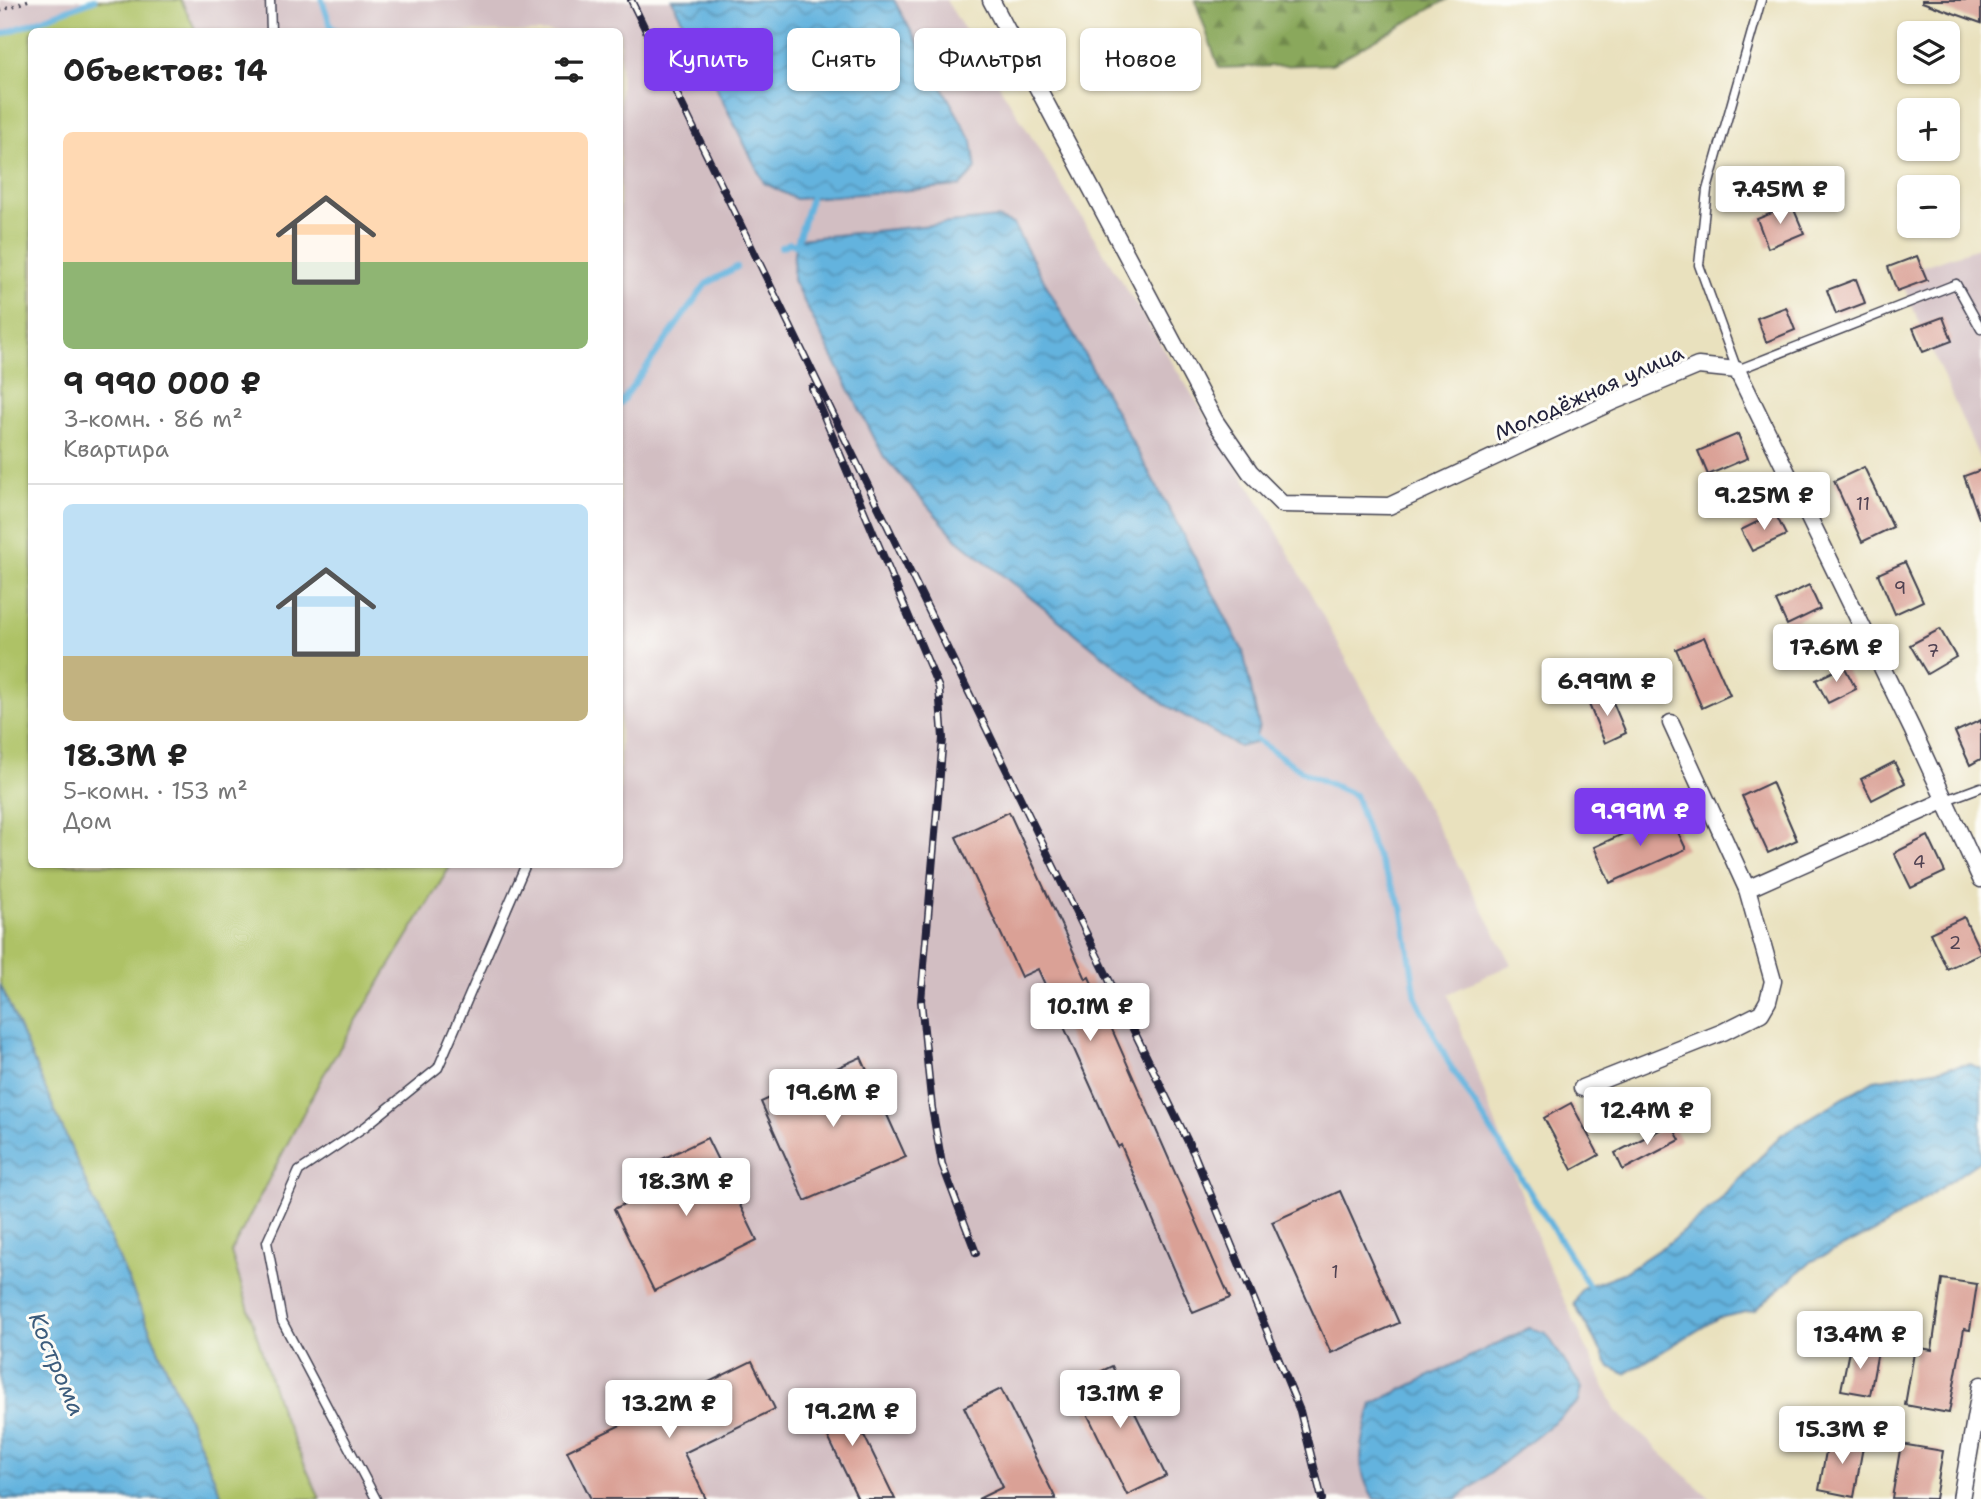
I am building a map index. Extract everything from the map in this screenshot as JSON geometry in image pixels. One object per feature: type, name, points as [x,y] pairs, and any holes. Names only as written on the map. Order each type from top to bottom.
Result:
[{"type":"street","name":"Молодёжная улица","points":[[991,0],[1215,421],[1250,472],[1282,504],[1389,506],[1614,401],[1698,366],[1737,370]]},
{"type":"street","points":[[1737,370],[1946,800],[1981,879]]},
{"type":"street","points":[[1582,1088],[1723,1032],[1761,1013],[1768,1001],[1773,981],[1747,889],[1671,723]]},
{"type":"street","points":[[1747,889],[1946,800]]},
{"type":"street","points":[[1961,1499],[1981,1385]]},
{"type":"lane","points":[[270,0],[271,28]]},
{"type":"lane","points":[[1761,0],[1707,190],[1699,265],[1737,370],[1956,284],[1981,329]]},
{"type":"lane","points":[[1946,800],[1981,787]]},
{"type":"lane","points":[[376,1499],[282,1321],[268,1242],[299,1171],[366,1126],[438,1068],[524,868]]},
{"type":"path","points":[[0,11],[29,0]]},
{"type":"shaded area","points":[[0,0],[94,0],[0,35]]},
{"type":"shaded area","points":[[181,0],[946,0],[963,28],[914,28],[914,91],[1003,91],[1273,524],[1512,964],[1448,994],[1547,1263],[1616,1411],[1711,1499],[320,1499],[280,1410],[231,1252],[321,1079],[449,868],[623,868],[623,28],[195,28]]},
{"type":"shaded area","points":[[1981,247],[1981,462],[1898,274]]},
{"type":"green space","points":[[94,0],[181,0],[195,28],[28,28],[28,868],[449,868],[321,1079],[231,1252],[280,1410],[320,1499],[223,1499],[0,984],[0,35]]},
{"type":"green space","points":[[1195,0],[1446,0],[1332,64],[1219,68]]},
{"type":"water","points":[[672,0],[894,0],[914,36],[914,91],[944,91],[972,141],[976,169],[960,186],[796,199],[764,183],[718,91],[773,91],[773,28],[686,28]]},
{"type":"water","points":[[997,218],[1013,224],[1180,529],[1243,651],[1259,726],[1254,743],[1239,747],[1164,704],[957,539],[884,457],[793,280],[794,252],[799,239]]},
{"type":"water","name":"Кострома","points":[[0,984],[223,1499],[3,1499],[0,1494]]},
{"type":"water","points":[[1970,1064],[1981,1069],[1981,1160],[1882,1228],[1810,1262],[1755,1310],[1718,1318],[1625,1374],[1610,1367],[1574,1304],[1582,1288],[1623,1273],[1670,1242],[1716,1204],[1781,1135],[1874,1080]]},
{"type":"water","points":[[1529,1328],[1546,1333],[1582,1388],[1579,1402],[1457,1499],[1375,1499],[1368,1488],[1362,1465],[1363,1441],[1372,1404]]},
{"type":"building","points":[[1981,0],[1981,23],[1922,2]]},
{"type":"building","points":[[1792,205],[1804,233],[1768,248],[1757,219]]},
{"type":"building","points":[[1917,256],[1927,280],[1897,291],[1888,267]]},
{"type":"building","points":[[1856,279],[1865,303],[1836,314],[1827,290]]},
{"type":"building","points":[[1786,307],[1795,330],[1766,342],[1757,318]]},
{"type":"building","points":[[1943,317],[1952,341],[1923,352],[1913,328]]},
{"type":"building","points":[[1738,434],[1748,458],[1708,475],[1698,451]]},
{"type":"building","points":[[1864,467],[1893,527],[1862,542],[1834,481]]},
{"type":"building","points":[[1981,470],[1981,518],[1979,518],[1964,476]]},
{"type":"building","points":[[1775,513],[1786,535],[1752,551],[1741,530]]},
{"type":"building","points":[[1905,562],[1923,601],[1895,614],[1878,574]]},
{"type":"building","points":[[1809,585],[1820,609],[1787,625],[1776,601]]},
{"type":"building","points":[[1940,629],[1956,657],[1927,674],[1910,645]]},
{"type":"building","points":[[1704,637],[1730,695],[1702,708],[1676,649]]},
{"type":"building","points":[[1844,666],[1856,689],[1828,703],[1816,680]]},
{"type":"building","points":[[1609,693],[1626,733],[1605,743],[1588,702]]},
{"type":"building","points":[[1981,720],[1981,759],[1970,765],[1955,732]]},
{"type":"building","points":[[1894,762],[1905,783],[1872,800],[1861,779]]},
{"type":"building","points":[[1772,782],[1797,840],[1768,853],[1742,796]]},
{"type":"building","points":[[1009,812],[1086,979],[1089,977],[1230,1298],[1193,1313],[1121,1145],[1118,1147],[1038,969],[1021,977],[956,837]]},
{"type":"building","points":[[1669,813],[1686,849],[1610,883],[1594,847]]},
{"type":"building","points":[[1928,836],[1945,872],[1911,888],[1894,853]]},
{"type":"building","points":[[1964,917],[1981,953],[1947,969],[1930,933]]},
{"type":"building","points":[[861,1057],[906,1157],[805,1201],[761,1102]]},
{"type":"building","points":[[1571,1103],[1599,1155],[1572,1170],[1544,1118]]},
{"type":"building","points":[[1671,1124],[1680,1140],[1623,1170],[1615,1153]]},
{"type":"building","points":[[707,1138],[757,1240],[654,1291],[614,1209],[668,1182],[658,1161]]},
{"type":"building","points":[[1340,1191],[1399,1323],[1331,1353],[1272,1222]]},
{"type":"building","points":[[1942,1279],[1977,1284],[1970,1330],[1964,1329],[1949,1413],[1905,1405],[1915,1347],[1932,1350]]},
{"type":"building","points":[[1850,1346],[1878,1351],[1870,1395],[1841,1390]]},
{"type":"building","points":[[752,1361],[775,1409],[684,1453],[706,1499],[591,1499],[567,1451]]},
{"type":"building","points":[[1112,1366],[1166,1476],[1127,1495],[1073,1385]]},
{"type":"building","points":[[1001,1389],[1056,1499],[978,1499],[1003,1487],[964,1407]]},
{"type":"building","points":[[842,1390],[895,1499],[858,1499],[812,1404]]},
{"type":"building","points":[[1829,1435],[1864,1441],[1854,1497],[1819,1490]]},
{"type":"building","points":[[1901,1444],[1943,1451],[1935,1499],[1892,1498]]},
{"type":"waterway","points":[[0,35],[94,0]]},
{"type":"waterway","points":[[322,0],[333,28]]},
{"type":"waterway","points":[[796,246],[811,198]]},
{"type":"waterway","points":[[781,247],[790,243],[804,248]]},
{"type":"waterway","points":[[623,400],[706,284],[737,267]]},
{"type":"waterway","points":[[1250,735],[1303,772],[1355,795],[1372,846],[1402,907],[1416,998],[1448,1062],[1591,1289]]},
{"type":"railway","points":[[631,0],[1194,1154],[1300,1411],[1322,1499]]},
{"type":"railway","points":[[812,388],[939,688],[943,738],[921,1001],[932,1108],[942,1164],[976,1253]]}]
